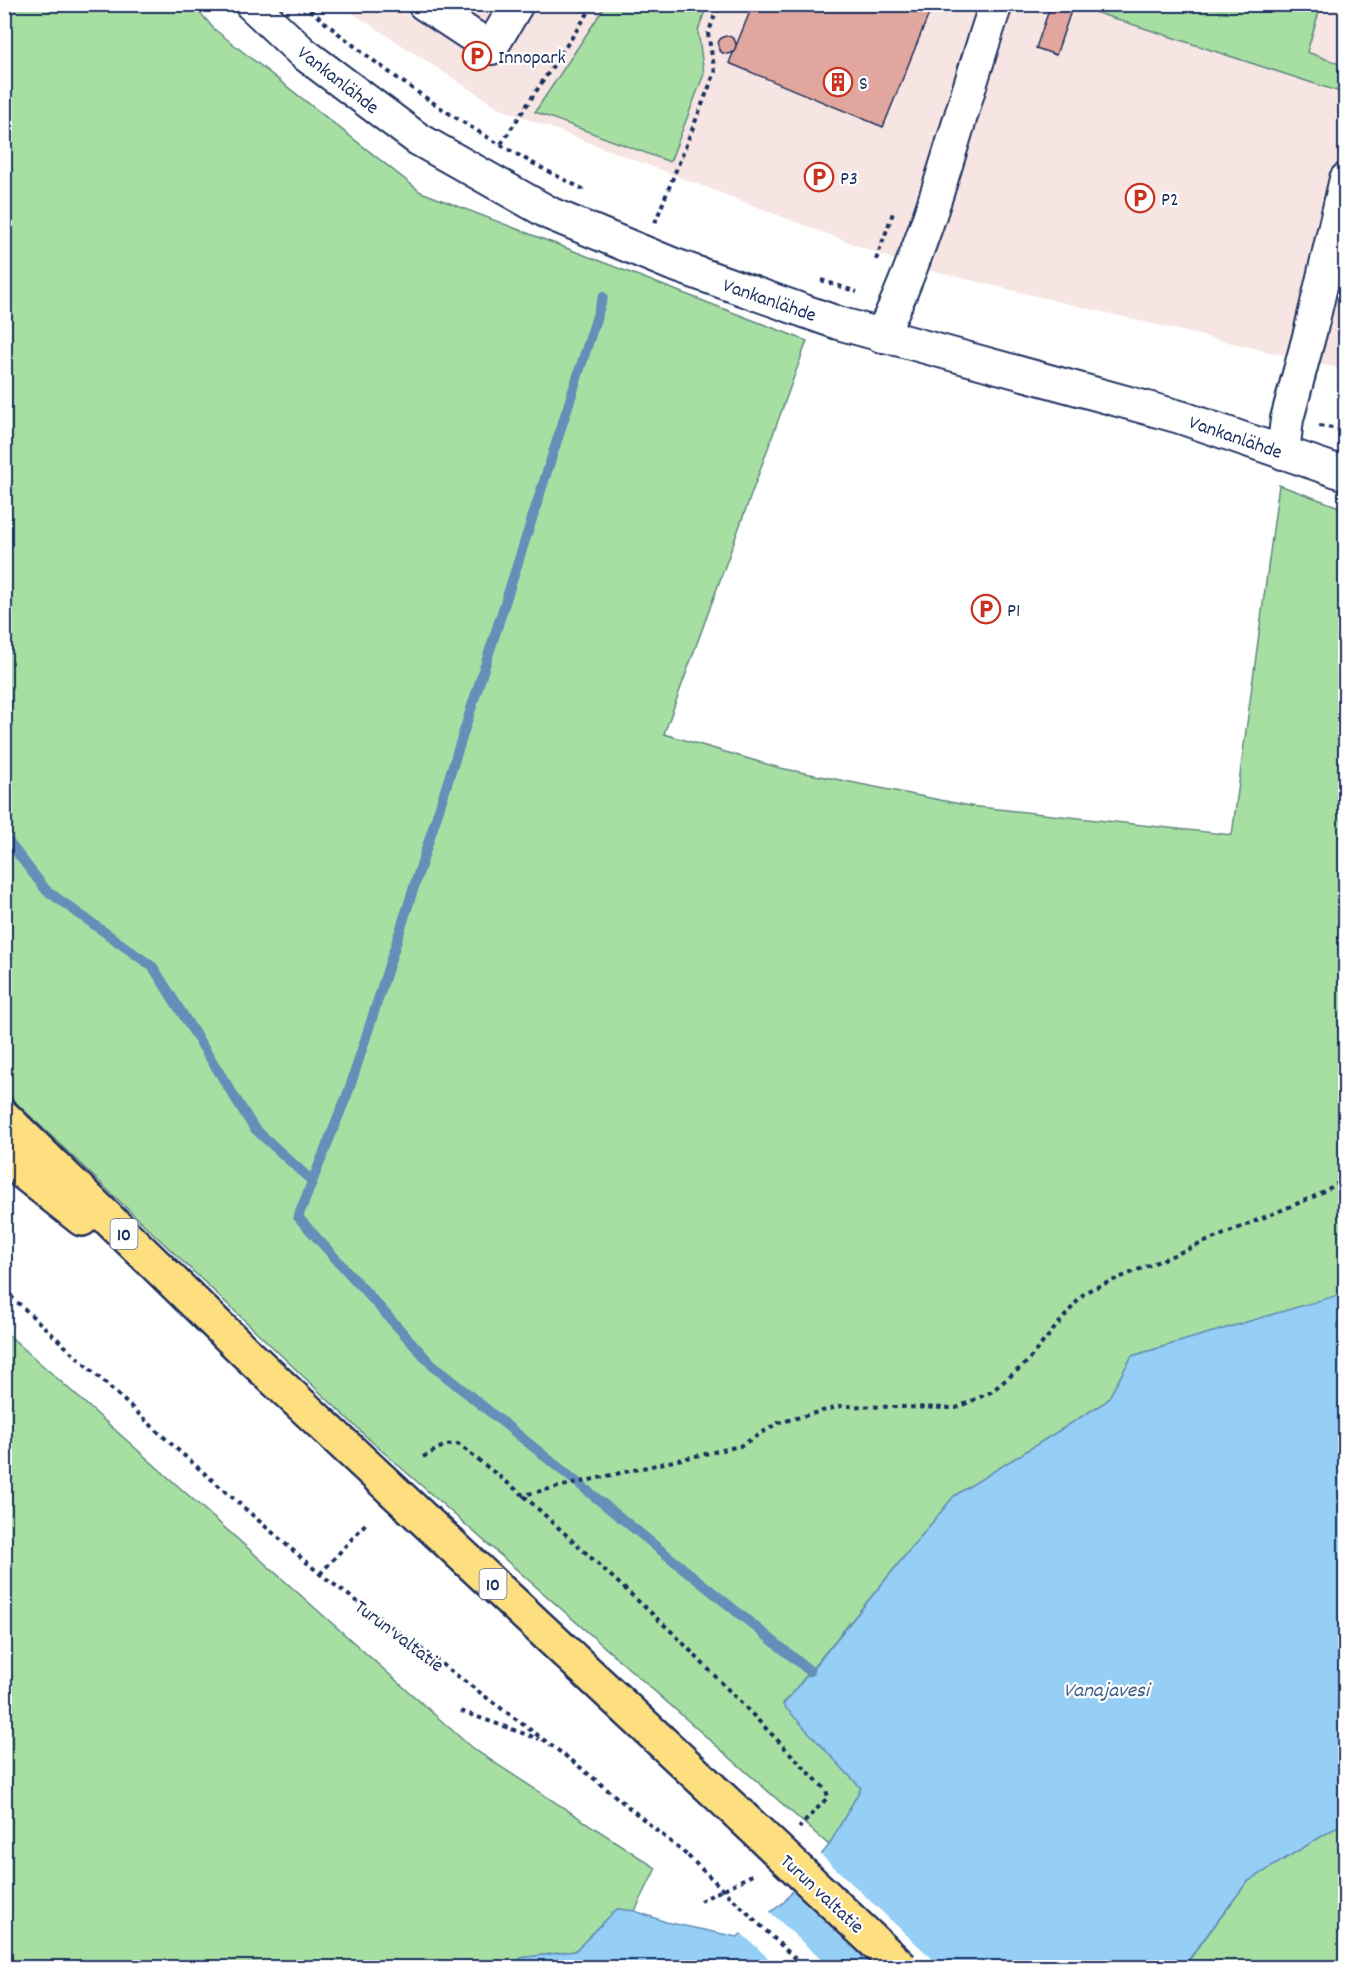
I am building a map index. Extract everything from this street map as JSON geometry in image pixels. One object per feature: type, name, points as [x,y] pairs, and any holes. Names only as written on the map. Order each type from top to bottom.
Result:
[{"type":"highway","name":"Turun valtatie","points":[[4,1118],[244,1351],[902,1968]]},
{"type":"highway","name":"Turun valtatie","points":[[4,1157],[244,1351]]},
{"type":"street","name":"Vankanlähde","points":[[251,4],[303,53],[417,140],[551,214],[693,272],[838,323],[1180,417],[1346,474]]},
{"type":"street","points":[[424,4],[491,48],[517,4]]},
{"type":"street","points":[[881,336],[897,305],[955,139],[978,56],[996,4]]},
{"type":"street","points":[[1282,453],[1287,418],[1311,329],[1346,179]]},
{"type":"path","name":"Vankanlähde","points":[[303,4],[330,28],[448,113],[586,191]]},
{"type":"path","points":[[501,144],[594,4]]},
{"type":"path","points":[[654,224],[715,72],[708,34],[719,4]]},
{"type":"path","points":[[645,219],[663,226]]},
{"type":"path","name":"Vankanlähde","points":[[820,279],[897,305]]},
{"type":"path","name":"Vankanlähde","points":[[1287,418],[1346,430]]},
{"type":"path","points":[[523,1495],[740,1446],[778,1424],[841,1406],[956,1408],[991,1392],[1025,1364],[1085,1292],[1313,1197],[1346,1179]]},
{"type":"path","name":"Turun valtatie","points":[[4,1290],[179,1452],[320,1574],[575,1763],[688,1856],[806,1968]]},
{"type":"path","points":[[423,1457],[445,1445],[458,1444],[523,1495],[674,1634],[826,1790]]},
{"type":"path","points":[[320,1574],[368,1521]]},
{"type":"path","points":[[461,1711],[544,1740]]},
{"type":"shaded area","points":[[340,5],[1345,5],[1345,370],[911,266],[499,108]]},
{"type":"green space","points":[[4,5],[194,5],[214,29],[421,192],[807,341],[664,734],[780,768],[970,806],[1232,835],[1279,485],[1345,509],[1345,1303],[1308,1304],[1132,1356],[1107,1401],[954,1496],[783,1704],[861,1788],[829,1845],[372,1442],[5,1092]]},
{"type":"green space","points":[[606,5],[707,5],[698,31],[704,74],[670,162],[535,112]]},
{"type":"green space","points":[[1073,5],[1321,5],[1307,52],[1345,66],[1340,92]]},
{"type":"green space","points":[[4,1331],[472,1748],[656,1868],[635,1911],[617,1909],[575,1951],[521,1958],[519,1967],[5,1967]]},
{"type":"green space","points":[[1345,1822],[1345,1967],[1183,1968],[1247,1882]]},
{"type":"water","name":"Vanajavesi","points":[[1345,1293],[1345,1822],[1247,1882],[1183,1967],[519,1968],[520,1958],[575,1951],[617,1909],[635,1911],[666,1922],[737,1937],[784,1902],[829,1845],[861,1788],[783,1705],[954,1496],[1107,1401],[1132,1356]]},
{"type":"pier","points":[[819,1853],[941,1967],[873,1967],[790,1889]]},
{"type":"pier","points":[[768,1910],[829,1967],[778,1967],[739,1931]]},
{"type":"building","name":"S","points":[[753,4],[933,4],[883,127],[729,63]]},
{"type":"building","points":[[1051,4],[1073,5],[1056,55],[1036,48]]},
{"type":"building","points":[[727,36],[733,39],[736,45],[733,51],[727,54],[721,51],[718,45],[721,39]]},
{"type":"waterway","points":[[603,297],[349,1090],[298,1217],[432,1365],[810,1671]]},
{"type":"waterway","points":[[4,836],[46,890],[153,967],[254,1128],[312,1181]]},
{"type":"place","name":"Innopark","points":[[477,56]]},
{"type":"place","name":"S","points":[[838,82]]},
{"type":"place","name":"P3","points":[[819,177]]},
{"type":"place","name":"P2","points":[[1140,198]]},
{"type":"place","name":"P1","points":[[986,609]]}]
